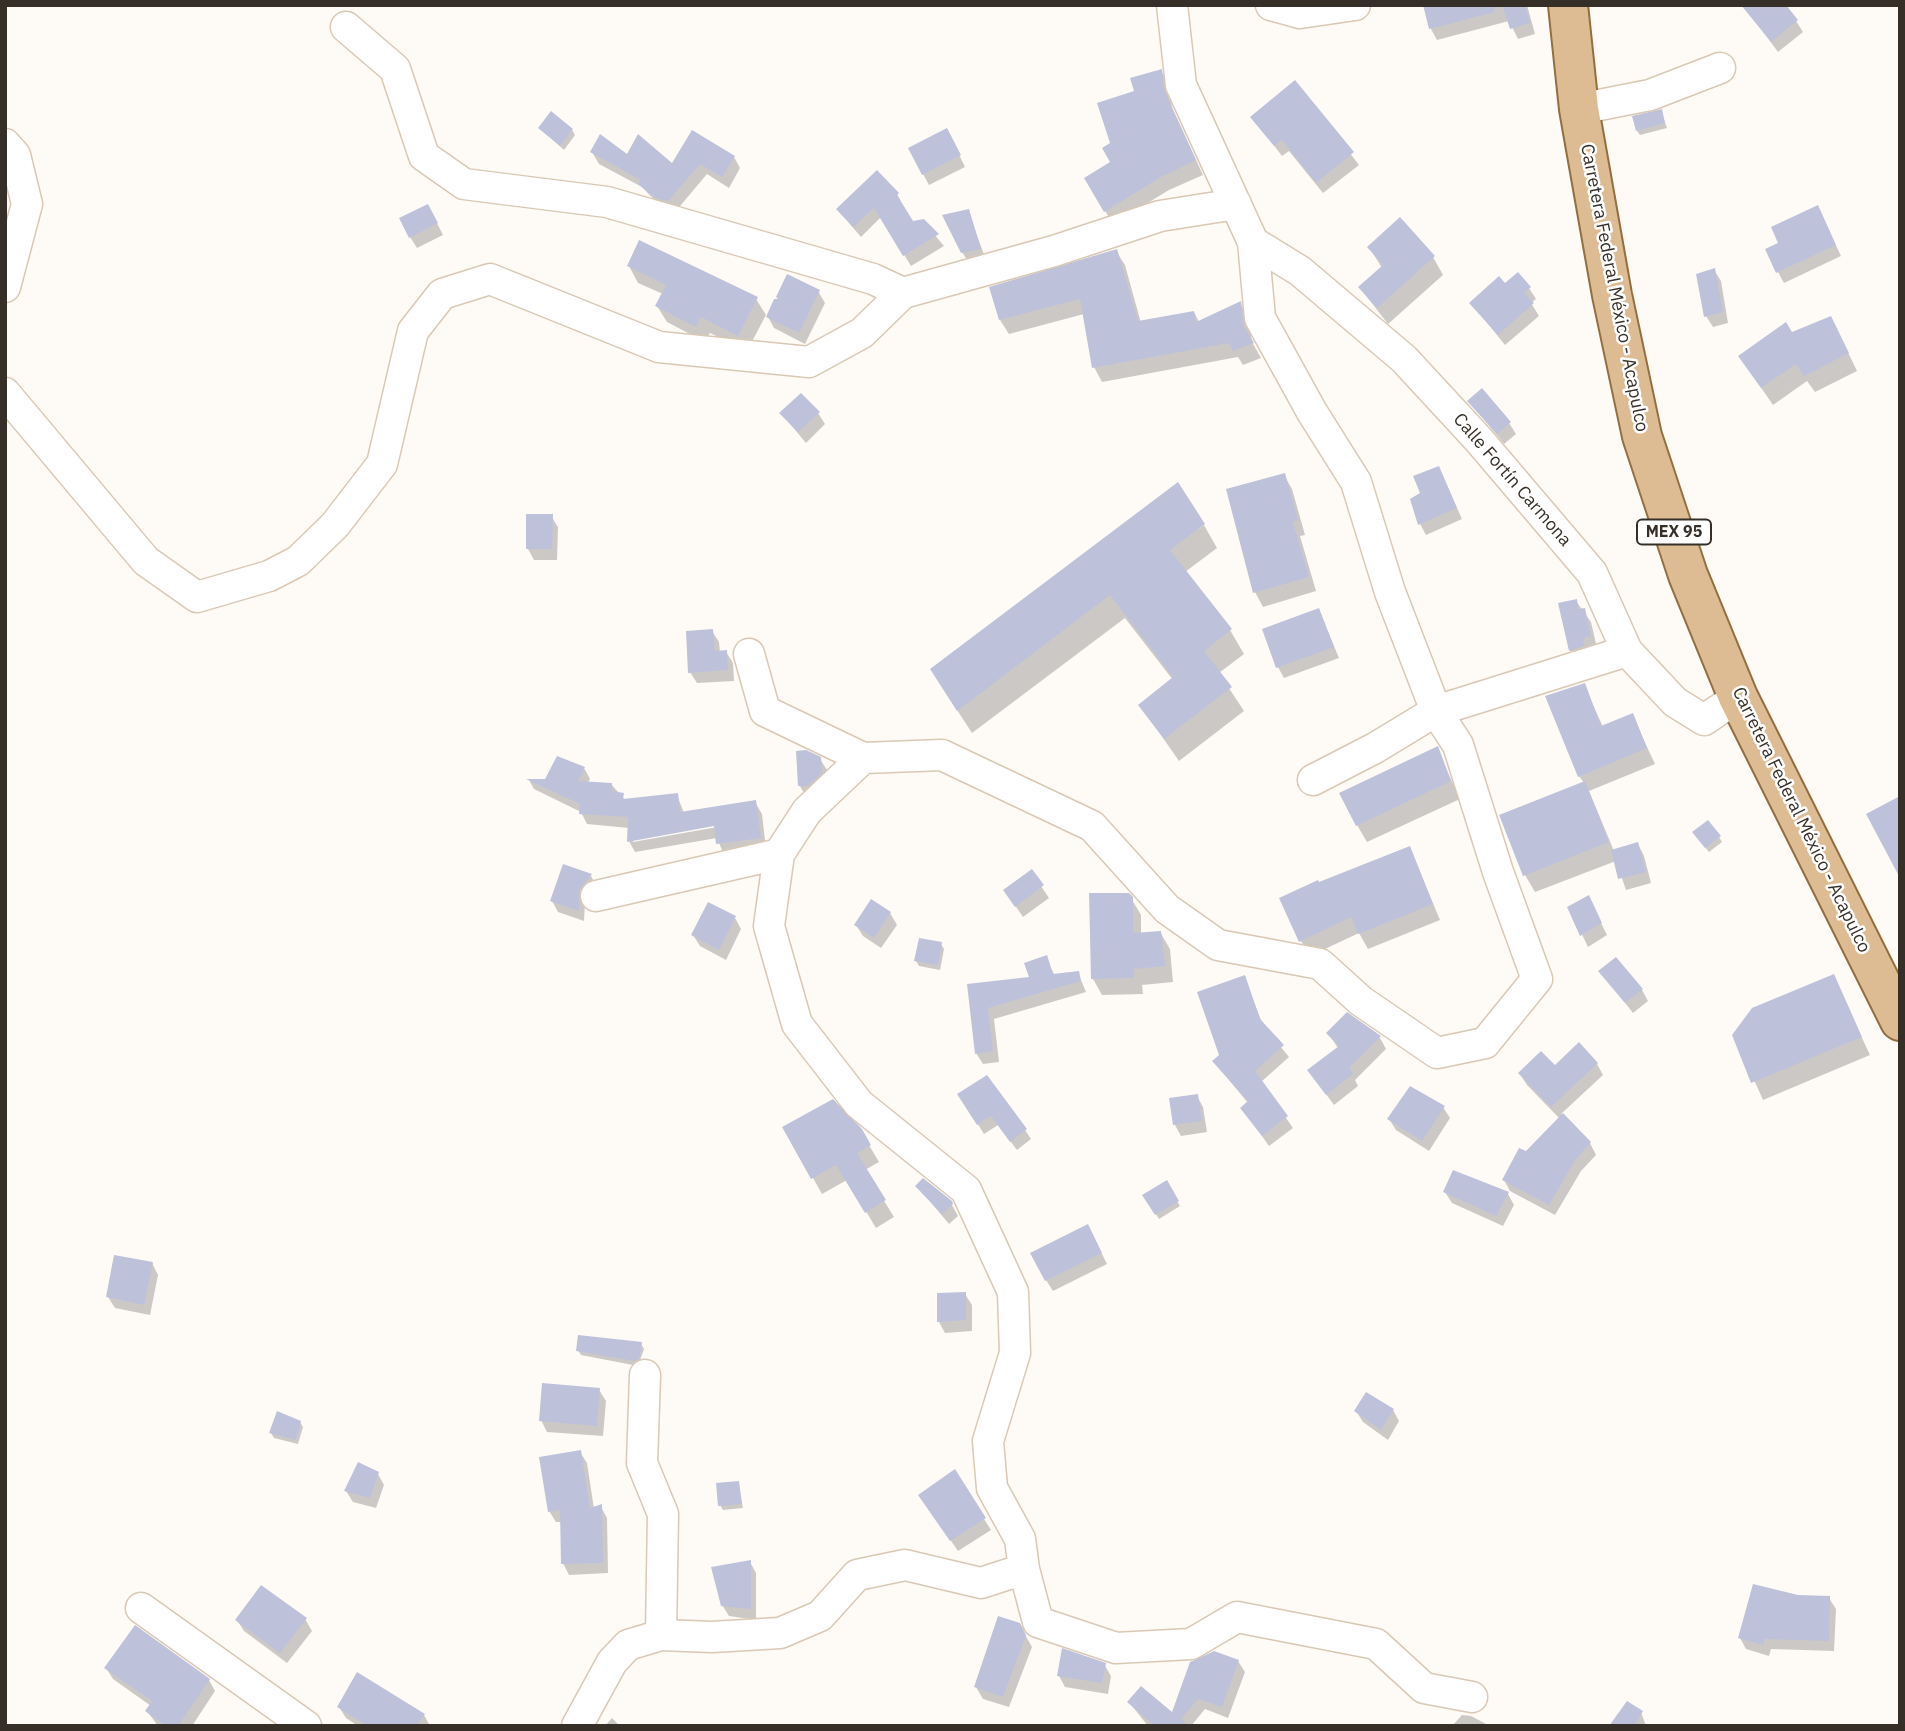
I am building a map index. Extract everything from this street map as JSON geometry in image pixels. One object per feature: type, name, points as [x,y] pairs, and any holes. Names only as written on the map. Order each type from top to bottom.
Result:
[{"type":"main road","name":"Carretera Federal México - Acapulco","points":[[1568,5],[1579,109],[1612,295],[1642,436],[1688,575],[1738,697],[1900,1021]]},
{"type":"street","points":[[750,654],[765,711],[863,758],[942,755],[1092,825],[1167,909],[1218,945],[1320,964],[1361,1001],[1437,1053],[1485,1043],[1537,979],[1458,745],[1436,711],[1390,592],[1356,482],[1312,412],[1260,318],[1253,242],[1181,85],[1172,5]]},
{"type":"street","points":[[1271,5],[1300,13],[1355,5]]},
{"type":"street","points":[[346,27],[395,69],[425,156],[464,184],[607,202],[873,279],[903,293]]},
{"type":"street","points":[[1579,109],[1650,95],[1720,68]]},
{"type":"street","points":[[5,144],[15,155],[27,204],[5,287]]},
{"type":"street","points":[[5,393],[146,561],[197,597],[269,576],[298,561],[335,525],[382,464],[413,331],[442,294],[490,279],[659,346],[809,362],[862,332],[903,293],[1054,251],[1160,216],[1236,204]]},
{"type":"street","name":"Calle Fortín Carmona","points":[[1253,242],[1300,271],[1404,359],[1478,439],[1592,573],[1627,651],[1675,702],[1704,720],[1738,697]]},
{"type":"street","points":[[1312,780],[1375,748],[1436,711],[1627,651]]},
{"type":"street","points":[[863,758],[807,811],[779,854],[769,926],[797,1024],[859,1104],[966,1190],[1013,1292],[1015,1353],[988,1441],[992,1488],[1020,1539],[1024,1569],[1038,1622],[1116,1648],[1191,1644],[1237,1617],[1376,1644],[1423,1688],[1472,1697]]},
{"type":"street","points":[[596,896],[779,854]]},
{"type":"street","points":[[645,1375],[642,1463],[663,1514],[661,1635]]},
{"type":"street","points":[[577,1726],[620,1653],[628,1645],[661,1635],[712,1637],[780,1633],[820,1616],[857,1575],[905,1565],[981,1583],[1024,1569]]},
{"type":"street","points":[[141,1608],[306,1726]]},
{"type":"building","points":[[1423,5],[1494,5],[1495,12],[1429,29]]},
{"type":"building","points":[[1502,5],[1525,5],[1530,23],[1510,29]]},
{"type":"building","points":[[1741,5],[1786,5],[1798,20],[1771,42]]},
{"type":"building","points":[[1162,69],[1165,92],[1196,160],[1161,177],[1104,212],[1084,178],[1110,162],[1102,148],[1110,143],[1097,103],[1134,91],[1130,78]]},
{"type":"building","points":[[1295,80],[1354,152],[1316,183],[1282,140],[1274,146],[1250,117]]},
{"type":"building","points":[[1662,109],[1665,123],[1636,131],[1632,116]]},
{"type":"building","points":[[551,111],[573,129],[560,146],[538,128]]},
{"type":"building","points":[[947,128],[961,155],[922,175],[908,148]]},
{"type":"building","points":[[692,130],[735,156],[722,177],[700,164],[668,201],[655,198],[638,184],[641,180],[590,152],[600,134],[627,154],[638,134],[672,163]]},
{"type":"building","points":[[877,170],[899,193],[897,195],[913,221],[924,219],[939,234],[903,256],[874,208],[853,227],[836,209]]},
{"type":"building","points":[[428,204],[438,223],[409,238],[399,218]]},
{"type":"building","points":[[1818,205],[1836,245],[1776,273],[1765,249],[1778,243],[1771,227]]},
{"type":"building","points":[[969,209],[981,249],[961,253],[942,215]]},
{"type":"building","points":[[1400,217],[1435,256],[1377,308],[1358,287],[1383,265],[1367,247]]},
{"type":"building","points":[[639,240],[758,297],[738,336],[701,317],[696,327],[655,306],[666,285],[627,266]]},
{"type":"building","points":[[1117,249],[1138,321],[1194,311],[1196,322],[1241,301],[1244,326],[1254,343],[1233,351],[1229,343],[1092,368],[1080,299],[999,320],[989,287]]},
{"type":"building","points":[[1715,268],[1723,312],[1704,317],[1696,274]]},
{"type":"building","points":[[1518,272],[1531,287],[1524,293],[1534,303],[1498,335],[1469,303],[1499,276],[1505,283]]},
{"type":"building","points":[[787,274],[820,290],[799,333],[766,317],[774,299],[778,299],[776,297]]},
{"type":"building","points":[[1831,316],[1849,353],[1804,376],[1796,364],[1761,388],[1738,356],[1786,322],[1792,332]]},
{"type":"building","points":[[1482,388],[1511,422],[1497,434],[1467,401]]},
{"type":"building","points":[[801,393],[820,412],[798,432],[779,413]]},
{"type":"building","points":[[1439,466],[1457,508],[1418,525],[1410,499],[1420,493],[1413,476]]},
{"type":"building","points":[[1285,473],[1298,520],[1293,522],[1309,577],[1253,593],[1226,489]]},
{"type":"building","points":[[1178,482],[1205,524],[1170,550],[1232,629],[1204,651],[1232,687],[1164,739],[1138,705],[1173,677],[1110,595],[957,711],[930,669]]},
{"type":"building","points":[[526,514],[553,514],[552,549],[526,549]]},
{"type":"building","points":[[1577,599],[1578,609],[1585,608],[1591,637],[1583,638],[1584,646],[1569,651],[1558,603]]},
{"type":"building","points":[[1319,608],[1334,647],[1276,668],[1262,629]]},
{"type":"building","points":[[713,629],[715,651],[727,650],[728,670],[688,673],[686,631]]},
{"type":"building","points":[[1585,683],[1601,726],[1633,713],[1647,748],[1578,777],[1545,696]]},
{"type":"building","points":[[1438,746],[1451,781],[1356,826],[1339,793]]},
{"type":"building","points":[[806,750],[821,757],[822,773],[808,786],[798,786],[796,751]]},
{"type":"building","points":[[557,756],[585,767],[578,781],[612,783],[612,791],[624,793],[623,799],[678,793],[680,812],[756,800],[761,838],[716,844],[714,826],[627,842],[628,817],[579,814],[580,804],[526,779],[545,779]]},
{"type":"building","points":[[1585,781],[1609,842],[1523,876],[1499,815]]},
{"type":"building","points":[[1900,796],[1900,878],[1866,814]]},
{"type":"building","points":[[1708,820],[1721,836],[1705,848],[1692,832]]},
{"type":"building","points":[[1638,842],[1646,872],[1618,879],[1611,850]]},
{"type":"building","points":[[1410,846],[1433,904],[1358,934],[1351,917],[1299,942],[1279,898],[1318,880],[1319,882]]},
{"type":"building","points":[[563,864],[592,874],[580,890],[579,911],[550,901]]},
{"type":"building","points":[[1032,869],[1044,885],[1015,907],[1003,890]]},
{"type":"building","points":[[1089,893],[1129,893],[1133,897],[1133,933],[1161,931],[1165,966],[1134,969],[1134,978],[1091,979]]},
{"type":"building","points":[[1589,895],[1602,923],[1580,936],[1567,907]]},
{"type":"building","points":[[871,899],[891,912],[874,938],[854,925]]},
{"type":"building","points":[[708,902],[736,916],[719,950],[691,935]]},
{"type":"building","points":[[919,938],[942,942],[938,965],[914,961]]},
{"type":"building","points":[[1047,955],[1053,974],[1079,971],[1081,981],[988,1008],[993,1051],[975,1054],[967,984],[1029,977],[1024,963]]},
{"type":"building","points":[[1616,957],[1643,989],[1625,1003],[1598,971]]},
{"type":"building","points":[[1834,974],[1862,1037],[1751,1083],[1732,1035],[1752,1008]]},
{"type":"building","points":[[1245,975],[1260,1019],[1284,1045],[1255,1071],[1288,1116],[1262,1136],[1240,1108],[1248,1101],[1212,1061],[1219,1055],[1197,992]]},
{"type":"building","points":[[1347,1012],[1381,1036],[1349,1068],[1353,1074],[1326,1095],[1307,1070],[1339,1046],[1326,1033]]},
{"type":"building","points":[[1579,1042],[1598,1063],[1551,1107],[1518,1073],[1541,1051],[1555,1065]]},
{"type":"building","points":[[987,1075],[1027,1129],[1010,1142],[991,1116],[977,1125],[957,1094]]},
{"type":"building","points":[[1410,1086],[1445,1106],[1422,1141],[1387,1119]]},
{"type":"building","points":[[1198,1094],[1202,1121],[1173,1125],[1169,1098]]},
{"type":"building","points":[[833,1099],[862,1129],[871,1145],[857,1153],[886,1200],[865,1213],[836,1165],[811,1179],[782,1127]]},
{"type":"building","points":[[1563,1113],[1591,1142],[1575,1160],[1549,1205],[1502,1180],[1519,1148],[1526,1151]]},
{"type":"building","points":[[1453,1170],[1509,1192],[1496,1216],[1443,1192]]},
{"type":"building","points":[[923,1178],[952,1201],[953,1204],[942,1214],[915,1186]]},
{"type":"building","points":[[1167,1180],[1179,1201],[1155,1215],[1142,1195]]},
{"type":"building","points":[[1088,1224],[1102,1253],[1045,1281],[1030,1253]]},
{"type":"building","points":[[114,1255],[153,1262],[144,1305],[106,1297]]},
{"type":"building","points":[[966,1292],[966,1320],[937,1322],[937,1293]]},
{"type":"building","points":[[578,1335],[642,1342],[639,1359],[635,1361],[576,1351]]},
{"type":"building","points":[[542,1383],[600,1388],[597,1426],[539,1421]]},
{"type":"building","points":[[1366,1392],[1394,1409],[1381,1430],[1354,1411]]},
{"type":"building","points":[[277,1411],[301,1421],[296,1440],[269,1433]]},
{"type":"building","points":[[581,1450],[590,1508],[602,1504],[603,1563],[561,1564],[560,1510],[548,1512],[539,1457]]},
{"type":"building","points":[[358,1462],[379,1472],[370,1498],[344,1491]]},
{"type":"building","points":[[955,1469],[986,1518],[950,1541],[918,1495]]},
{"type":"building","points":[[739,1481],[742,1504],[718,1506],[716,1483]]},
{"type":"building","points":[[751,1560],[751,1609],[721,1606],[711,1567]]},
{"type":"building","points":[[1753,1584],[1798,1595],[1830,1596],[1829,1641],[1765,1639],[1763,1645],[1738,1638]]},
{"type":"building","points":[[261,1585],[307,1618],[280,1653],[235,1620]]},
{"type":"building","points":[[998,1616],[1020,1623],[1026,1635],[1003,1697],[974,1687]]},
{"type":"building","points":[[135,1625],[210,1679],[178,1726],[166,1726],[145,1711],[152,1701],[104,1668]]},
{"type":"building","points":[[1062,1648],[1106,1663],[1102,1683],[1057,1676]]},
{"type":"building","points":[[1214,1651],[1239,1660],[1222,1707],[1198,1699],[1181,1719],[1189,1726],[1155,1726],[1127,1702],[1141,1686],[1172,1712],[1190,1662]]},
{"type":"building","points":[[357,1672],[425,1714],[416,1726],[368,1726],[337,1707]]},
{"type":"building","points":[[1627,1701],[1643,1711],[1634,1726],[1609,1726]]}]
